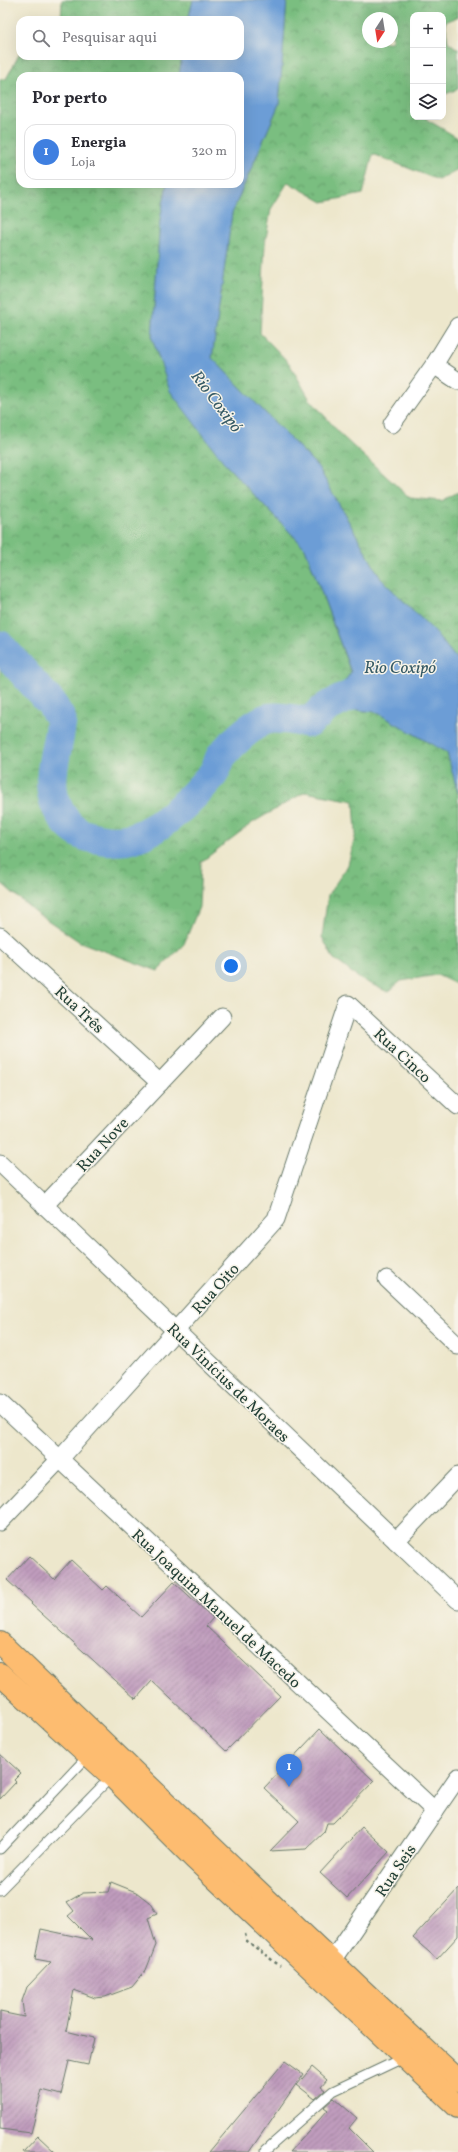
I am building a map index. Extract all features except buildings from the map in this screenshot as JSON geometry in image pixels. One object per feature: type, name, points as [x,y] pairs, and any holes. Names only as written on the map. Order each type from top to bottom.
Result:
[{"type":"main road","points":[[0,1643],[278,1923],[405,2057],[458,2107]]},
{"type":"main road","points":[[0,1674],[112,1776],[194,1858],[278,1923],[332,1962],[458,2080]]},
{"type":"street","points":[[392,424],[434,365],[458,326]]},
{"type":"street","points":[[434,365],[458,381]]},
{"type":"street","name":"Rua Três","points":[[0,936],[160,1083]]},
{"type":"street","name":"Rua Cinco","points":[[348,1004],[458,1106]]},
{"type":"street","name":"Rua Oito","points":[[0,1522],[59,1460],[276,1219],[348,1004]]},
{"type":"street","name":"Rua Nove","points":[[44,1206],[222,1016]]},
{"type":"street","name":"Rua Vinícius de Moraes","points":[[0,1164],[458,1600]]},
{"type":"street","points":[[387,1279],[458,1346]]},
{"type":"street","name":"Rua Joaquim Manuel de Macedo","points":[[0,1403],[434,1811]]},
{"type":"street","points":[[396,1542],[458,1476]]},
{"type":"street","name":"Rua Seis","points":[[332,1962],[434,1811],[455,1788]]},
{"type":"lane","points":[[0,1849],[89,1755]]},
{"type":"lane","points":[[0,1890],[112,1776]]},
{"type":"lane","points":[[266,2150],[333,2091],[405,2057]]},
{"type":"green space","points":[[62,0],[193,0],[189,16],[61,16]]},
{"type":"green space","points":[[287,0],[458,0],[458,17],[446,22],[446,12],[410,12],[410,120],[428,120],[458,138],[458,169],[438,180],[373,154],[363,194],[323,202],[288,182],[271,209],[265,244],[260,333],[289,363],[309,398],[343,437],[410,498],[442,501],[458,492],[458,661],[435,632],[381,579],[318,467],[212,358],[232,213],[279,104]]},
{"type":"green space","points":[[446,29],[448,42],[458,49],[458,89],[446,94]]},
{"type":"green space","points":[[16,60],[181,60],[180,72],[16,72],[16,188],[166,188],[160,220],[152,338],[226,465],[305,548],[351,673],[327,707],[376,712],[447,753],[458,793],[458,985],[437,975],[401,981],[388,992],[360,979],[333,958],[322,937],[328,895],[348,865],[356,833],[354,801],[305,792],[252,823],[201,862],[199,907],[184,944],[158,971],[80,942],[34,911],[0,882],[0,79],[6,79]]},
{"type":"water","name":"Rio Coxipó","points":[[193,0],[287,0],[279,104],[244,185],[244,72],[180,72],[181,60],[244,60],[244,16],[189,16]]},
{"type":"water","name":"Rio Coxipó","points":[[166,188],[243,188],[232,213],[212,358],[318,467],[381,579],[435,632],[458,661],[458,793],[447,753],[376,712],[327,707],[351,672],[305,548],[226,465],[170,391],[152,338],[160,220]]},
{"type":"waterway","points":[[0,646],[51,703],[61,720],[52,771],[53,795],[57,807],[64,819],[76,831],[83,835],[107,840],[123,840],[133,838],[156,827],[166,820],[187,802],[213,774],[222,755],[231,745],[258,723],[274,718],[309,722],[327,707],[364,689]]},
{"type":"place","name":"Energia","points":[[289,1787]]}]
